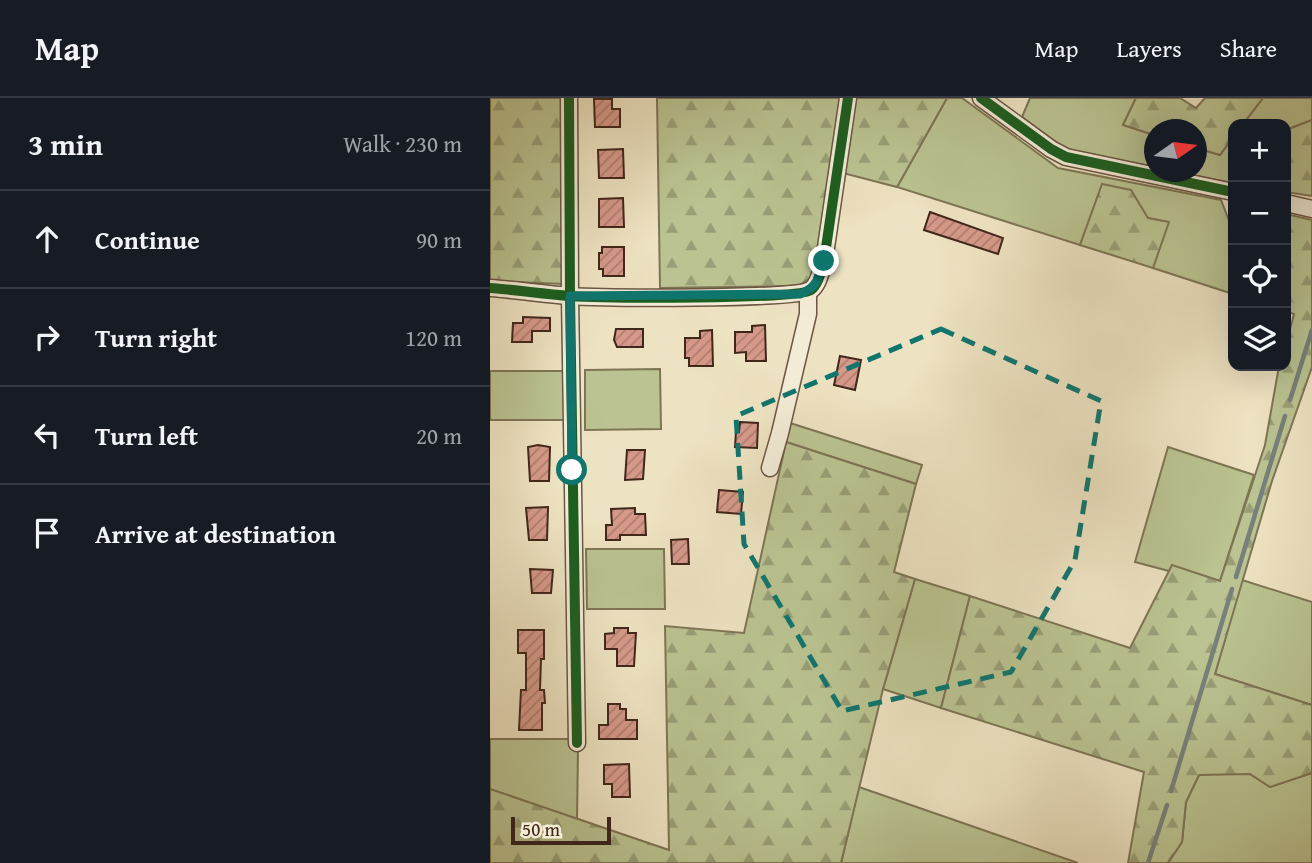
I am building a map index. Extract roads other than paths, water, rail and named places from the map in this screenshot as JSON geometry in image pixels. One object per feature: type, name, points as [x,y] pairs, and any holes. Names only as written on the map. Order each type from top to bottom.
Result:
[{"type":"street","points":[[569,98],[577,743]]},
{"type":"street","points":[[490,288],[570,296],[776,296],[808,291],[817,282],[824,261],[848,98]]},
{"type":"street","points":[[981,98],[1066,157],[1228,191]]},
{"type":"street","points":[[1291,204],[1312,209]]},
{"type":"street","points":[[770,468],[808,314],[808,291]]},
{"type":"waterway","points":[[1290,400],[1312,330]]},
{"type":"waterway","points":[[1236,577],[1285,416]]},
{"type":"waterway","points":[[1171,791],[1232,589]]},
{"type":"waterway","points":[[1148,863],[1167,805]]}]
